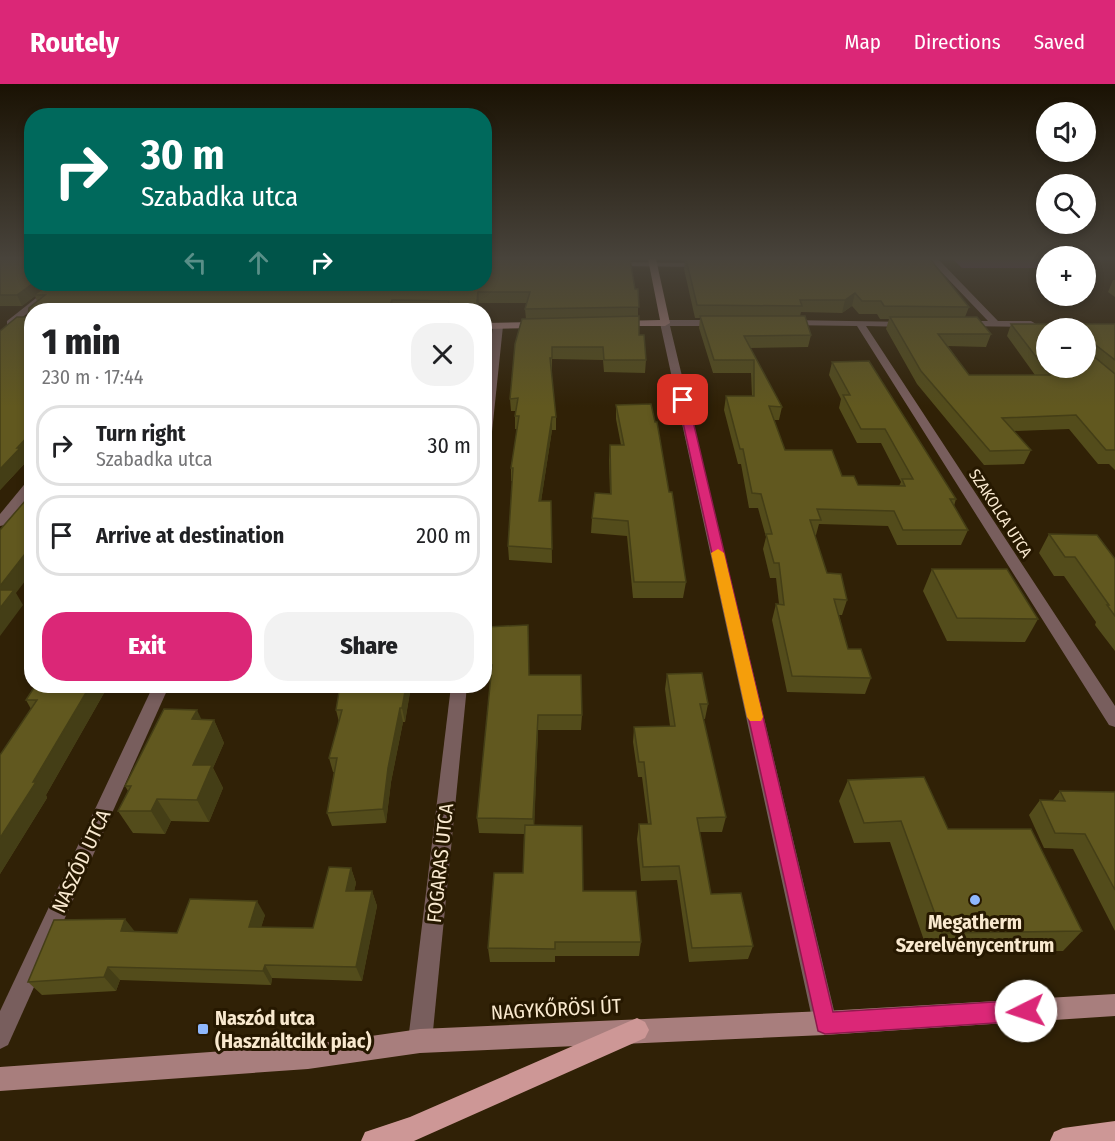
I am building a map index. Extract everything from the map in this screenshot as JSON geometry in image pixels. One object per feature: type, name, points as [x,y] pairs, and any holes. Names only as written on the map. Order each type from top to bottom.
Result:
[{"type":"main road","points":[[605,324],[665,323],[662,308]]},
{"type":"main road","points":[[0,332],[10,323],[23,323]]},
{"type":"main road","points":[[492,326],[546,325]]},
{"type":"main road","name":"NAGYKŐRÖSI ÚT","points":[[0,1079],[308,1057],[420,1041],[825,1023],[1115,1005]]},
{"type":"main road","points":[[374,1141],[412,1129],[637,1030]]},
{"type":"main road","points":[[1063,1141],[1115,1134]]},
{"type":"street","points":[[980,308],[996,324]]},
{"type":"street","points":[[10,323],[24,312]]},
{"type":"street","points":[[734,323],[665,323],[825,1023]]},
{"type":"street","points":[[780,323],[916,324]]},
{"type":"street","name":"SZAKOLCA UTCA","points":[[860,324],[1115,720]]},
{"type":"street","points":[[950,324],[1036,324]]},
{"type":"street","points":[[492,380],[498,326]]},
{"type":"street","points":[[0,522],[24,493]]},
{"type":"street","name":"NASZÓD UTCA","points":[[0,1037],[158,693]]},
{"type":"street","name":"FOGARAS UTCA","points":[[420,1041],[458,693]]},
{"type":"building","points":[[639,316],[639,335],[644,335],[646,360],[604,360],[603,347],[552,347],[552,358],[550,358],[556,417],[552,417],[539,501],[551,501],[552,549],[508,546],[513,468],[511,468],[519,416],[515,416],[518,398],[510,399],[515,344],[522,319]]},
{"type":"building","points":[[700,316],[805,316],[811,335],[744,336],[782,407],[769,406],[785,450],[832,450],[842,476],[854,476],[858,485],[905,486],[902,479],[913,479],[885,429],[861,429],[843,395],[850,395],[832,362],[869,361],[956,499],[950,499],[968,530],[903,530],[894,511],[817,509],[821,520],[810,520],[827,573],[841,574],[847,600],[834,599],[848,649],[861,649],[871,678],[792,676],[776,604],[784,605],[779,563],[774,563],[766,534],[772,534],[761,494],[752,493],[743,449],[740,449],[726,396],[754,396],[754,360],[714,360]]},
{"type":"building","points":[[17,317],[24,317],[24,441],[0,469],[0,331]]},
{"type":"building","points":[[890,317],[977,317],[991,334],[938,334],[969,375],[1096,378],[1096,358],[1115,374],[1115,450],[1106,450],[1076,415],[1002,418],[1031,450],[990,451],[921,371]]},
{"type":"building","points":[[1011,324],[1036,324],[1036,357]]},
{"type":"building","points":[[1096,324],[1115,324],[1115,360],[1096,345]]},
{"type":"building","points":[[651,404],[655,422],[657,422],[669,492],[672,492],[686,582],[634,582],[628,521],[592,518],[595,493],[611,494],[610,445],[624,445],[616,405]]},
{"type":"building","points":[[24,502],[24,555],[0,586],[0,530]]},
{"type":"building","points":[[1049,534],[1097,535],[1115,559],[1115,616],[1075,557],[1065,557]]},
{"type":"building","points":[[932,569],[1007,569],[1038,619],[957,618]]},
{"type":"building","points":[[0,590],[14,590],[0,608]]},
{"type":"building","points":[[528,625],[529,675],[581,675],[582,715],[538,715],[533,819],[477,818],[489,693],[492,693],[492,627]]},
{"type":"building","points":[[702,673],[708,704],[700,704],[726,817],[697,818],[711,894],[741,893],[753,946],[692,948],[679,866],[643,867],[639,824],[651,824],[644,762],[639,762],[634,727],[675,726],[667,674]]},
{"type":"building","points":[[30,693],[86,693],[33,782],[36,782],[0,838],[0,755],[37,700],[26,700]]},
{"type":"building","points":[[339,693],[405,693],[388,768],[383,809],[327,813],[337,758],[329,758],[342,710],[336,710]]},
{"type":"building","points":[[164,709],[197,710],[192,719],[214,720],[193,765],[212,765],[197,800],[157,799],[151,811],[118,811],[131,786],[125,786]]},
{"type":"building","points":[[924,777],[948,829],[1031,829],[1082,931],[942,933],[901,821],[864,823],[848,780]]},
{"type":"building","points":[[1060,791],[1115,792],[1115,890],[1085,834],[1055,833],[1040,800],[1065,801]]},
{"type":"building","points":[[525,825],[582,826],[583,891],[636,891],[641,942],[555,942],[555,949],[488,948],[494,873],[523,873]]},
{"type":"building","points":[[329,867],[351,868],[346,891],[372,891],[356,967],[265,965],[263,971],[108,967],[104,977],[28,982],[54,920],[125,919],[121,931],[177,933],[190,899],[257,901],[249,927],[313,928]]},
{"type":"slow traffic","points":[[718,553],[755,717]]},
{"type":"place","name":"Megatherm Szerelvénycentrum","points":[[975,900]]},
{"type":"place","name":"Naszód utca (Használtcikk piac)","points":[[203,1029]]},
{"type":"route","points":[[683,400],[825,1023],[1026,1011]]}]
